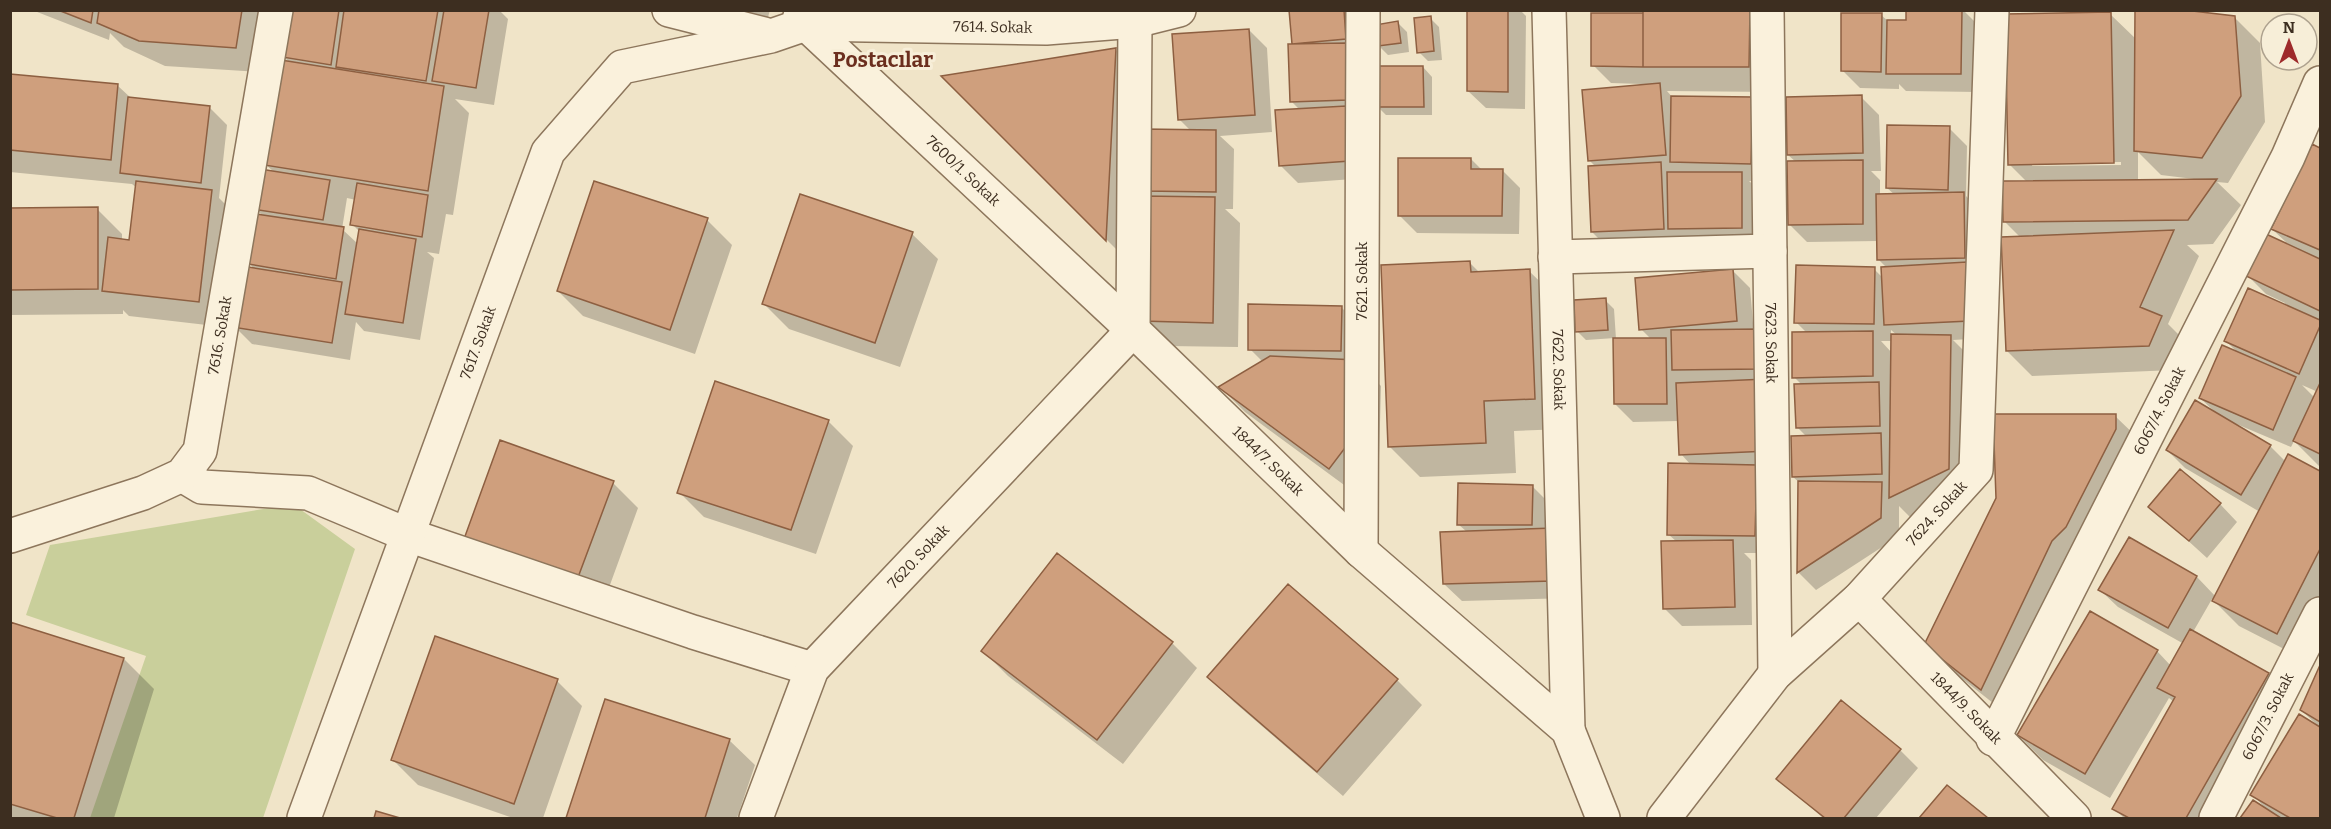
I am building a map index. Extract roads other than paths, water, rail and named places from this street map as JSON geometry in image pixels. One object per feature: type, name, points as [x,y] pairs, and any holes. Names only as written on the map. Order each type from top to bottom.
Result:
[{"type":"street","name":"7616. Sokak","points":[[10,536],[143,493],[182,475],[200,451],[276,10]]},
{"type":"street","points":[[669,10],[771,36]]},
{"type":"street","name":"7614. Sokak","points":[[801,17],[1046,28],[1135,21],[1179,10]]},
{"type":"street","name":"7621. Sokak","points":[[1361,551],[1363,10]]},
{"type":"street","name":"7622. Sokak","points":[[1549,10],[1568,730]]},
{"type":"street","name":"7623. Sokak","points":[[1767,10],[1775,674]]},
{"type":"street","name":"7624. Sokak","points":[[1664,819],[1775,674],[1859,599],[1976,470],[1992,10]]},
{"type":"street","name":"7617. Sokak","points":[[304,819],[548,152],[622,67],[771,36],[801,17]]},
{"type":"street","name":"7600/1. Sokak","points":[[801,17],[1133,330]]},
{"type":"street","points":[[1133,330],[1135,21]]},
{"type":"street","name":"6067/4. Sokak","points":[[1994,739],[2288,157],[2320,83]]},
{"type":"street","points":[[1555,257],[1770,251]]},
{"type":"street","name":"1844/7. Sokak","points":[[1133,330],[1361,551],[1568,730],[1603,819]]},
{"type":"street","name":"7620. Sokak","points":[[756,819],[812,669],[1133,330]]},
{"type":"street","points":[[182,475],[202,487],[308,493],[408,534],[693,632],[812,669]]},
{"type":"street","name":"1844/9. Sokak","points":[[1859,599],[2074,819]]},
{"type":"street","name":"6067/3. Sokak","points":[[2216,819],[2320,614]]},
{"type":"district","name":"Postacılar","points":[[883,60]]}]
